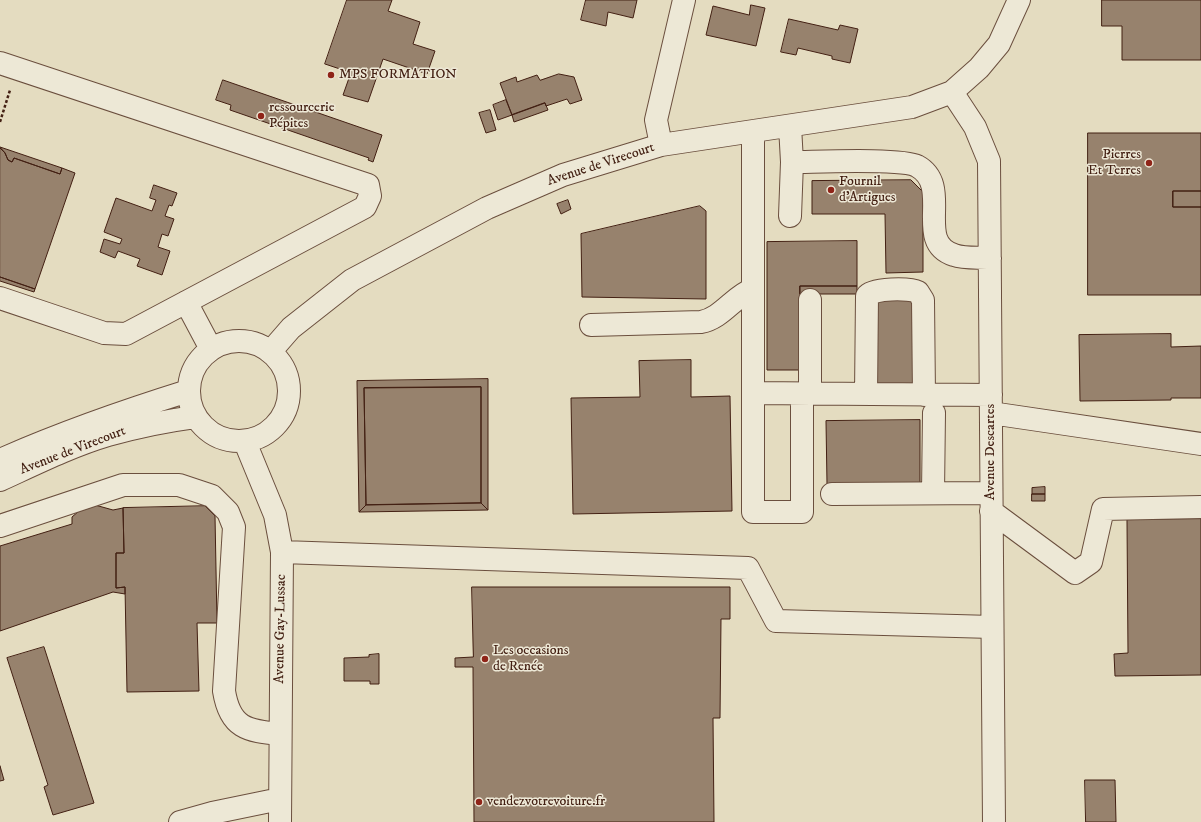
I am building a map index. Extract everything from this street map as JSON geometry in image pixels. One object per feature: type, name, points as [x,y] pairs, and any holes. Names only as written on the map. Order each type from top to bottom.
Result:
[{"type":"street","points":[[661,145],[656,120],[684,0]]},
{"type":"street","points":[[952,92],[978,68],[999,44],[1019,0]]},
{"type":"street","points":[[0,298],[104,333],[126,334],[365,207],[370,196],[368,185],[9,66]]},
{"type":"street","name":"Avenue de Virecourt","points":[[271,352],[291,328],[352,280],[487,208],[563,174],[661,145],[912,107],[952,92]]},
{"type":"street","name":"Avenue Descartes","points":[[952,92],[975,127],[989,161],[994,822]]},
{"type":"street","points":[[790,126],[792,162],[790,216]]},
{"type":"street","points":[[752,132],[753,512],[802,512],[810,300]]},
{"type":"street","points":[[792,162],[898,163],[918,167],[929,176],[934,187],[934,232],[935,239],[940,246],[952,255],[990,258]]},
{"type":"street","points":[[591,325],[706,321],[715,317],[738,296],[753,289]]},
{"type":"street","points":[[866,394],[867,296],[874,291],[911,290],[918,292],[923,300],[933,493]]},
{"type":"street","points":[[186,302],[211,349]]},
{"type":"street","points":[[241,341],[257,344],[271,352],[282,364],[289,380],[288,402],[285,413],[275,427],[262,437],[245,442],[226,441],[208,432],[195,417],[190,405],[188,391],[190,378],[194,367],[201,357],[211,349],[225,342],[241,341]]},
{"type":"street","name":"Avenue de Virecourt","points":[[0,460],[45,440],[101,419],[188,391]]},
{"type":"street","points":[[753,393],[866,394],[929,404],[991,404],[1201,444]]},
{"type":"street","name":"Avenue de Virecourt","points":[[0,480],[50,457],[107,435],[158,422],[195,417]]},
{"type":"street","name":"Avenue Gay-Lussac","points":[[245,442],[275,515],[282,552],[280,822]]},
{"type":"street","points":[[0,526],[123,485],[179,485],[212,496],[228,512],[234,527],[224,691],[226,705],[238,723],[253,732],[280,734]]},
{"type":"street","points":[[832,494],[933,493],[991,502],[1074,573],[1091,562],[1103,509],[1201,507]]},
{"type":"street","points":[[282,552],[748,568],[776,621],[992,627]]},
{"type":"street","points":[[180,822],[212,813],[280,799]]},
{"type":"path","points":[[0,122],[9,66]]},
{"type":"building","points":[[347,0],[392,0],[388,11],[420,22],[413,44],[435,51],[427,74],[383,59],[368,102],[343,95],[349,78],[344,77],[346,71],[325,64]]},
{"type":"building","points":[[586,0],[637,0],[633,18],[608,12],[606,26],[581,20]]},
{"type":"building","points":[[1102,0],[1201,0],[1201,60],[1122,60],[1122,26],[1102,26]]},
{"type":"building","points":[[751,5],[765,8],[756,46],[706,35],[713,6],[749,15]]},
{"type":"building","points":[[789,19],[838,30],[840,25],[858,29],[850,63],[832,59],[832,56],[798,48],[796,55],[781,52]]},
{"type":"building","points":[[559,74],[574,77],[582,100],[570,104],[567,99],[546,106],[545,103],[512,115],[500,83],[516,77],[517,82],[537,75],[540,80]]},
{"type":"building","points":[[223,80],[382,135],[373,162],[368,160],[369,158],[230,110],[231,105],[216,100]]},
{"type":"building","points":[[506,100],[512,115],[498,120],[493,105]]},
{"type":"building","points":[[545,103],[548,110],[514,122],[512,115]]},
{"type":"building","points":[[490,110],[496,130],[486,133],[479,113]]},
{"type":"building","points":[[1088,133],[1201,133],[1201,191],[1173,191],[1173,207],[1201,207],[1201,295],[1088,295]]},
{"type":"building","points":[[0,147],[62,168],[60,174],[14,158],[12,162],[8,160]]},
{"type":"building","points":[[0,148],[5,153],[8,160],[12,162],[14,158],[60,174],[62,168],[75,173],[35,289],[0,277]]},
{"type":"building","points":[[911,180],[923,192],[923,272],[886,273],[885,214],[812,214],[812,181]]},
{"type":"building","points":[[154,185],[177,193],[172,206],[169,205],[165,216],[174,219],[168,236],[162,234],[158,247],[170,251],[162,275],[137,266],[140,259],[118,251],[115,258],[100,252],[104,239],[120,244],[122,239],[104,232],[116,198],[152,211],[156,200],[150,198]]},
{"type":"building","points":[[1173,191],[1201,191],[1201,207],[1173,207]]},
{"type":"building","points":[[568,200],[571,209],[561,214],[557,204]]},
{"type":"building","points":[[700,206],[706,211],[706,299],[582,297],[581,234]]},
{"type":"building","points":[[857,241],[857,286],[800,286],[801,370],[767,370],[767,242]]},
{"type":"building","points":[[0,277],[35,289],[34,292],[0,281]]},
{"type":"building","points":[[800,286],[857,286],[857,294],[800,294]]},
{"type":"building","points":[[875,298],[916,298],[917,387],[876,387]]},
{"type":"building","points":[[1171,334],[1171,347],[1201,346],[1201,398],[1171,398],[1171,400],[1080,401],[1079,335]]},
{"type":"building","points":[[691,360],[691,397],[730,396],[732,511],[573,514],[571,398],[640,397],[639,361]]},
{"type":"building","points":[[488,379],[488,510],[481,503],[481,387],[364,388],[366,505],[359,512],[357,381]]},
{"type":"building","points":[[481,387],[481,503],[366,505],[364,388]]},
{"type":"building","points":[[920,420],[920,483],[827,484],[826,421]]},
{"type":"building","points":[[1045,487],[1045,494],[1032,494],[1032,488]]},
{"type":"building","points":[[1032,494],[1045,494],[1045,501],[1032,501]]},
{"type":"building","points":[[481,503],[488,510],[359,512],[366,505]]},
{"type":"building","points":[[95,505],[113,510],[123,508],[124,553],[116,553],[116,588],[125,587],[125,594],[113,592],[0,631],[0,546],[72,524],[72,517],[79,511]]},
{"type":"building","points":[[205,506],[215,516],[217,623],[197,623],[199,691],[127,692],[125,587],[116,588],[116,553],[124,553],[123,508]]},
{"type":"building","points":[[1201,519],[1201,675],[1115,676],[1114,654],[1128,653],[1127,520]]},
{"type":"building","points":[[472,587],[730,587],[730,619],[721,619],[720,718],[713,718],[714,822],[474,822],[473,667],[455,667],[455,658],[473,657]]},
{"type":"building","points":[[44,647],[94,803],[53,815],[44,787],[48,785],[7,658]]},
{"type":"building","points":[[379,654],[379,684],[370,684],[370,681],[344,681],[344,658],[369,657],[369,655]]},
{"type":"building","points":[[0,766],[4,780],[0,781]]},
{"type":"building","points":[[1085,780],[1115,780],[1116,822],[1086,822]]},
{"type":"place","name":"MPS FORMATION","points":[[331,75]]},
{"type":"place","name":"ressourcerie Pépites","points":[[261,116]]},
{"type":"place","name":"Pierres Et Terres","points":[[1149,163]]},
{"type":"place","name":"Fournil d'Artigues","points":[[831,190]]},
{"type":"place","name":"Les occasions de Renée","points":[[485,659]]},
{"type":"place","name":"vendezvotrevoiture.fr","points":[[479,802]]}]
